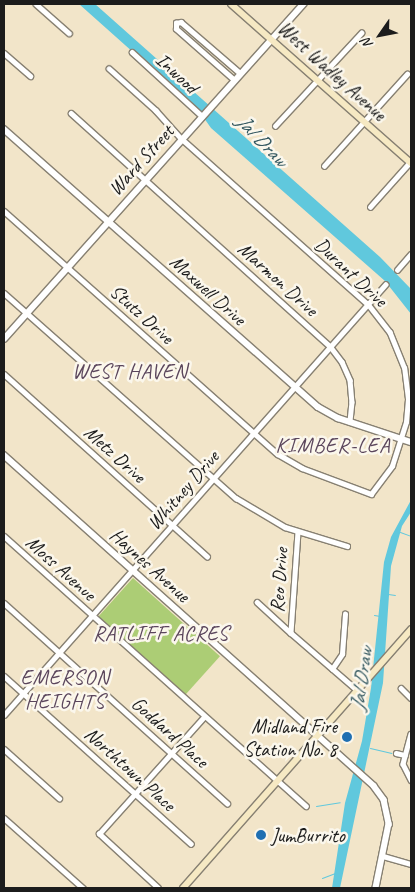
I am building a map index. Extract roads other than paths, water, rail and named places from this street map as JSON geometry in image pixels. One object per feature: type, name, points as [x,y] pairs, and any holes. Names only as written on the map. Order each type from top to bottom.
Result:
[{"type":"main road","name":"West Wadley Avenue","points":[[231,4],[411,162]]},
{"type":"main road","points":[[183,888],[411,629]]},
{"type":"street","points":[[36,4],[69,33]]},
{"type":"street","name":"Ward Street","points":[[4,339],[303,4]]},
{"type":"street","points":[[234,80],[176,29],[176,23],[181,22],[240,73]]},
{"type":"street","points":[[275,126],[361,33]]},
{"type":"street","name":"Inwood","points":[[132,52],[202,116]]},
{"type":"street","points":[[4,53],[30,76]]},
{"type":"street","name":"Durant Drive","points":[[109,69],[156,111],[181,139],[367,304],[390,333],[404,368],[408,399],[402,439],[392,466],[371,494]]},
{"type":"street","points":[[324,166],[407,74]]},
{"type":"street","name":"Marmon Drive","points":[[71,113],[144,181],[330,346],[342,362],[350,380],[352,402],[350,422]]},
{"type":"street","name":"Maxwell Drive","points":[[4,129],[318,407],[350,422],[411,442]]},
{"type":"street","points":[[370,206],[411,162]]},
{"type":"street","name":"Stutz Drive","points":[[4,211],[253,433],[302,468],[371,494]]},
{"type":"street","points":[[397,270],[411,254]]},
{"type":"street","name":"Whitney Drive","points":[[4,715],[385,285]]},
{"type":"street","points":[[4,293],[213,478],[252,509],[298,532],[347,546]]},
{"type":"street","name":"Metz Drive","points":[[4,374],[207,556]]},
{"type":"street","name":"Haynes Avenue","points":[[4,455],[365,778],[384,800],[388,813],[383,856],[376,888]]},
{"type":"street","name":"Reo Drive","points":[[298,532],[291,633],[357,690]]},
{"type":"street","name":"Moss Avenue","points":[[4,536],[91,616],[306,806]]},
{"type":"street","points":[[257,602],[291,633]]},
{"type":"street","name":"Goddard Place","points":[[4,603],[227,803]]},
{"type":"street","points":[[332,669],[342,654],[345,614]]},
{"type":"street","name":"Northtown Place","points":[[4,676],[191,844]]},
{"type":"street","points":[[401,688],[411,698]]},
{"type":"street","points":[[158,888],[99,834],[204,717]]},
{"type":"street","points":[[411,734],[405,755],[406,775],[411,780]]},
{"type":"street","points":[[4,749],[59,798]]},
{"type":"street","points":[[396,753],[405,755]]},
{"type":"street","points":[[4,818],[83,888]]},
{"type":"street","points":[[383,856],[411,864]]},
{"type":"water","points":[[79,4],[95,4],[380,257],[411,289],[411,314],[385,281],[211,128],[199,111]]},
{"type":"water","points":[[411,500],[411,512],[402,526],[391,566],[383,683],[340,888],[332,888],[345,803],[362,741],[371,688],[384,562],[391,537]]},
{"type":"waterway","points":[[400,532],[411,536]]},
{"type":"waterway","points":[[388,594],[395,595]]},
{"type":"waterway","points":[[374,615],[380,616]]},
{"type":"waterway","points":[[370,748],[391,753]]},
{"type":"waterway","points":[[316,806],[340,802]]},
{"type":"waterway","points":[[322,878],[335,873]]},
{"type":"place","name":"Midland Fire Station No. 8","points":[[347,737]]},
{"type":"place","name":"JumBurrito","points":[[261,835]]},
{"type":"district","name":"WEST HAVEN","points":[[130,371]]},
{"type":"district","name":"KIMBER-LEA","points":[[333,445]]},
{"type":"district","name":"RATLIFF ACRES","points":[[161,633]]},
{"type":"district","name":"EMERSON HEIGHTS","points":[[65,689]]},
{"type":"water label","name":"Jal Draw","points":[[262,140]]},
{"type":"water label","name":"Jal Draw","points":[[361,679]]}]
